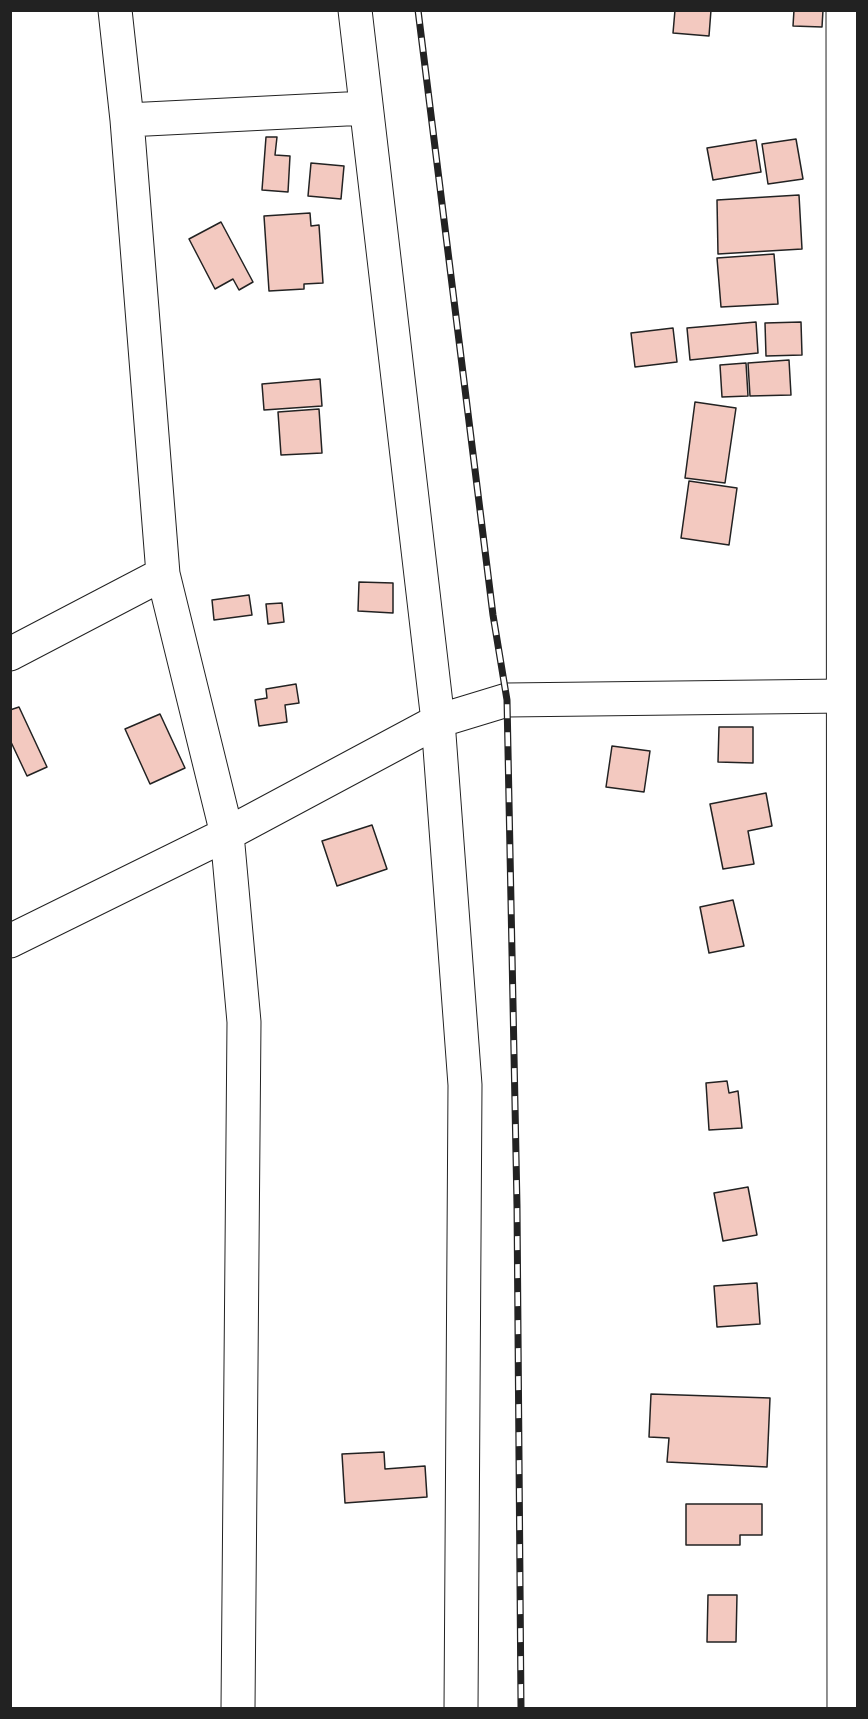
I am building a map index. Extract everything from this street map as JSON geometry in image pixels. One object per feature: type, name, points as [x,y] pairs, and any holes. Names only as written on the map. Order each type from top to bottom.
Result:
[{"type":"main road","points":[[115,10],[127,120],[163,573],[227,834],[244,1022],[238,1708]]},
{"type":"main road","points":[[355,10],[438,721],[465,1085],[461,1708]]},
{"type":"main road","points":[[843,10],[844,1708]]},
{"type":"main road","points":[[127,120],[366,108]]},
{"type":"main road","points":[[10,654],[163,573]]},
{"type":"main road","points":[[10,941],[227,834],[438,721],[507,700],[843,696]]},
{"type":"building","points":[[675,10],[711,10],[709,36],[673,33]]},
{"type":"building","points":[[794,10],[823,10],[822,27],[793,26]]},
{"type":"building","points":[[266,137],[277,137],[275,155],[290,156],[288,192],[262,190]]},
{"type":"building","points":[[796,139],[803,179],[768,184],[762,144]]},
{"type":"building","points":[[756,140],[761,172],[713,180],[707,148]]},
{"type":"building","points":[[311,163],[344,166],[341,199],[308,196]]},
{"type":"building","points":[[799,195],[802,249],[718,254],[717,200]]},
{"type":"building","points":[[310,213],[311,226],[319,225],[323,283],[304,284],[304,289],[269,291],[264,216]]},
{"type":"building","points":[[221,222],[253,282],[239,290],[233,279],[215,289],[189,239]]},
{"type":"building","points":[[774,254],[778,304],[721,307],[717,258]]},
{"type":"building","points":[[756,322],[758,353],[690,360],[687,328]]},
{"type":"building","points":[[801,322],[802,355],[766,356],[765,323]]},
{"type":"building","points":[[673,328],[677,362],[635,367],[631,333]]},
{"type":"building","points":[[789,360],[791,395],[750,396],[748,363]]},
{"type":"building","points":[[746,363],[748,396],[722,397],[720,365]]},
{"type":"building","points":[[320,379],[322,406],[264,410],[262,384]]},
{"type":"building","points":[[695,402],[736,408],[725,483],[685,478]]},
{"type":"building","points":[[319,409],[322,453],[281,455],[278,412]]},
{"type":"building","points":[[689,481],[737,488],[729,545],[681,538]]},
{"type":"building","points":[[359,582],[393,583],[393,613],[358,611]]},
{"type":"building","points":[[249,595],[252,615],[214,620],[212,600]]},
{"type":"building","points":[[282,603],[284,622],[268,624],[266,604]]},
{"type":"building","points":[[296,684],[299,703],[285,705],[287,722],[259,726],[255,700],[267,698],[266,689]]},
{"type":"building","points":[[19,707],[47,767],[27,776],[10,740],[10,710]]},
{"type":"building","points":[[160,714],[185,768],[150,784],[125,729]]},
{"type":"building","points":[[719,727],[753,727],[753,763],[718,762]]},
{"type":"building","points":[[612,746],[650,751],[644,792],[606,787]]},
{"type":"building","points":[[766,793],[772,826],[748,831],[754,864],[723,869],[710,804]]},
{"type":"building","points":[[372,825],[387,869],[337,886],[322,841]]},
{"type":"building","points":[[733,900],[744,946],[709,953],[700,907]]},
{"type":"building","points":[[727,1081],[729,1093],[738,1091],[742,1128],[709,1130],[706,1083]]},
{"type":"building","points":[[748,1187],[757,1235],[723,1241],[714,1193]]},
{"type":"building","points":[[757,1283],[760,1324],[717,1327],[714,1286]]},
{"type":"building","points":[[651,1394],[770,1398],[767,1467],[667,1462],[669,1438],[649,1437]]},
{"type":"building","points":[[384,1452],[385,1469],[425,1466],[427,1497],[345,1503],[342,1454]]},
{"type":"building","points":[[686,1504],[762,1504],[762,1535],[740,1535],[740,1545],[686,1545]]},
{"type":"building","points":[[708,1595],[737,1595],[736,1642],[707,1642]]},
{"type":"railway","points":[[418,10],[493,615],[507,700],[517,1206],[521,1708]]}]
